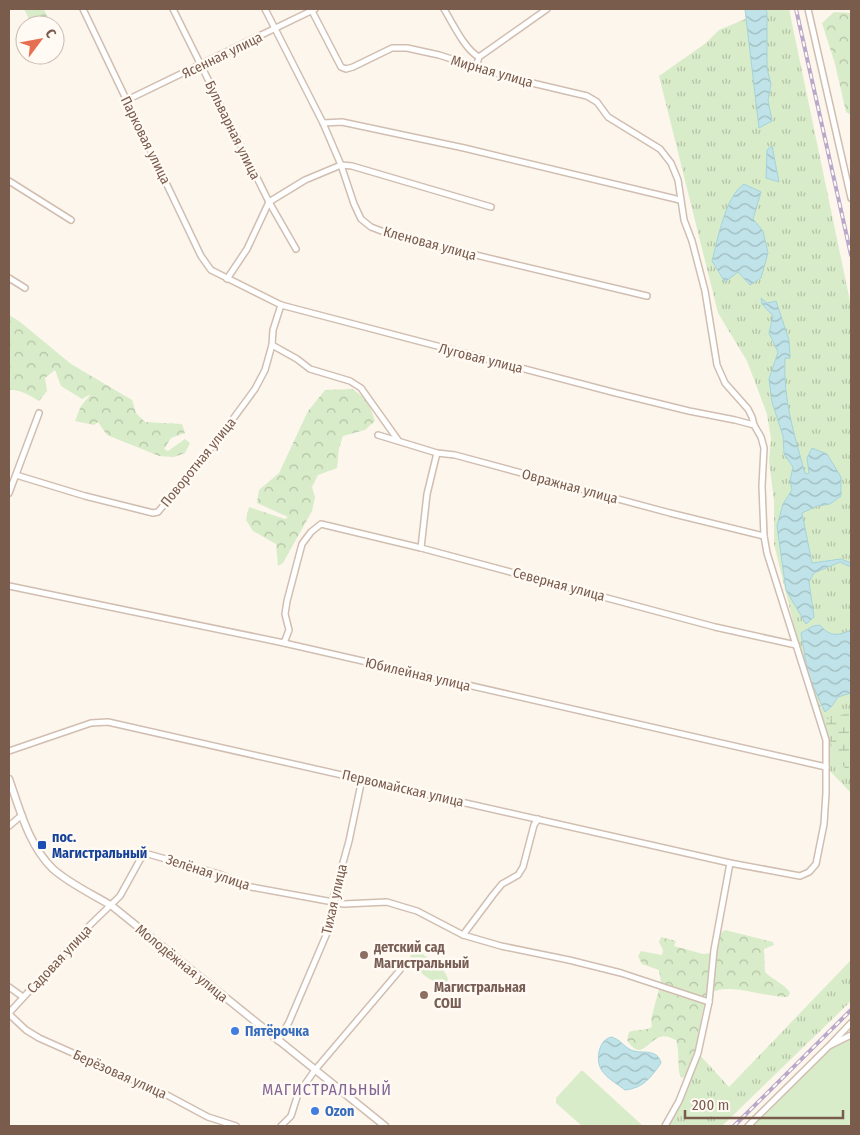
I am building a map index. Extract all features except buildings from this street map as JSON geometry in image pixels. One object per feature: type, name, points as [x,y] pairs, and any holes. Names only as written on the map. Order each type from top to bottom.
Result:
[{"type":"street","name":"Парковая улица","points":[[83,9],[201,256],[211,270]]},
{"type":"street","name":"Бульварная улица","points":[[173,9],[269,202],[296,249]]},
{"type":"street","name":"Кленовая улица","points":[[265,9],[323,123],[361,219],[371,227],[392,234],[647,296]]},
{"type":"street","points":[[444,9],[468,48],[479,57]]},
{"type":"street","points":[[476,67],[479,57],[546,9]]},
{"type":"street","points":[[808,9],[851,198]]},
{"type":"street","name":"Ясенная улица","points":[[127,100],[314,10]]},
{"type":"street","name":"Мирная улица","points":[[314,10],[342,67],[346,69],[353,68],[387,50],[407,48],[439,55],[511,78],[587,96],[597,102],[608,117],[660,149],[671,163],[675,172],[678,180],[680,200]]},
{"type":"street","points":[[323,123],[342,122],[445,144],[680,200],[705,291],[717,365],[725,383],[748,409],[764,448],[762,486],[764,536],[767,553],[826,740],[826,767]]},
{"type":"street","points":[[227,279],[247,249],[269,202],[305,180],[341,165],[352,166],[491,207]]},
{"type":"street","points":[[9,181],[71,220]]},
{"type":"street","name":"Луговая улица","points":[[211,270],[281,305],[616,393],[689,411],[728,418],[755,427]]},
{"type":"street","points":[[9,278],[25,288]]},
{"type":"street","name":"Поворотная улица","points":[[16,475],[85,496],[153,513],[158,512],[219,438],[254,389],[265,370],[272,346],[273,330],[281,305]]},
{"type":"street","points":[[272,346],[297,359],[310,369],[350,381],[361,388],[398,440]]},
{"type":"street","points":[[9,493],[39,413]]},
{"type":"street","name":"Овражная улица","points":[[378,435],[670,513],[764,536]]},
{"type":"street","points":[[421,548],[427,494],[437,452]]},
{"type":"street","name":"Северная улица","points":[[284,643],[289,630],[285,614],[287,601],[302,544],[311,532],[321,524],[421,548],[715,626],[796,645]]},
{"type":"street","name":"Юбилейная улица","points":[[9,586],[284,643],[826,767]]},
{"type":"street","name":"Первомайская улица","points":[[9,751],[99,722],[118,724],[730,863],[800,876],[809,872],[816,864],[824,824],[826,767]]},
{"type":"street","name":"Молодёжная улица","points":[[9,779],[37,848],[52,868],[112,906],[385,1126]]},
{"type":"street","name":"Тихая улица","points":[[278,1041],[328,933],[334,909],[332,902],[349,841],[362,779]]},
{"type":"street","points":[[9,826],[22,815]]},
{"type":"street","points":[[463,935],[502,884],[520,872],[534,825],[538,819]]},
{"type":"street","name":"Зелёная улица","points":[[112,906],[128,884],[141,858],[148,854],[219,874],[251,887],[332,902]]},
{"type":"street","points":[[666,1126],[679,1101],[698,1053],[709,1002],[714,950],[730,863]]},
{"type":"street","points":[[332,902],[344,904],[387,902],[417,911],[463,935],[501,946],[621,972],[709,1002]]},
{"type":"street","name":"Садовая улица","points":[[9,1013],[89,926],[112,906]]},
{"type":"street","points":[[281,1126],[291,1116],[298,1094],[315,1070],[400,970]]},
{"type":"street","points":[[9,986],[23,998]]},
{"type":"street","name":"Берёзовая улица","points":[[9,1013],[26,1030],[39,1038],[165,1094],[208,1117],[236,1126]]},
{"type":"street","points":[[748,1126],[851,1023]]},
{"type":"street","points":[[828,1046],[851,1035]]},
{"type":"green space","points":[[24,9],[44,9],[47,15],[27,15]]},
{"type":"green space","points":[[769,9],[789,9],[851,306],[851,793],[826,767],[826,740],[798,642],[774,544],[774,502],[769,461],[771,439],[767,414],[747,361],[718,313],[659,76],[706,43],[719,30]]},
{"type":"green space","points":[[834,12],[851,13],[851,115],[846,112],[835,64],[822,23]]},
{"type":"green space","points":[[9,315],[71,364],[132,400],[136,413],[145,422],[182,424],[185,433],[171,438],[164,449],[168,451],[185,439],[190,443],[185,453],[174,457],[159,456],[107,435],[98,422],[94,425],[75,421],[81,406],[91,394],[82,399],[61,386],[55,370],[45,378],[47,391],[39,401],[21,391],[9,390]]},
{"type":"green space","points":[[352,389],[367,402],[375,421],[365,430],[343,436],[339,448],[337,468],[318,475],[312,487],[315,497],[312,511],[283,563],[278,566],[276,544],[253,531],[246,520],[249,507],[285,519],[288,517],[257,503],[259,490],[279,473],[308,411],[325,390]]},
{"type":"green space","points":[[851,712],[851,775],[834,755],[825,720]]},
{"type":"green space","points":[[725,930],[773,942],[774,945],[764,949],[765,972],[790,993],[788,997],[781,997],[731,989],[712,993],[704,1006],[698,1041],[686,1076],[682,1078],[679,1072],[676,1040],[662,1036],[640,1050],[632,1046],[627,1040],[629,1032],[652,1027],[651,1019],[661,982],[659,970],[642,964],[638,956],[641,951],[662,955],[663,950],[659,942],[661,937],[676,941],[674,946],[703,954],[712,953],[718,947],[721,933]]},
{"type":"green space","points":[[416,951],[430,959],[444,971],[448,980],[445,984],[429,979],[415,966],[410,956]]},
{"type":"green space","points":[[851,960],[851,1001],[722,1126],[666,1126],[698,1053],[729,1087]]},
{"type":"green space","points":[[851,1033],[851,1126],[746,1126],[827,1046]]},
{"type":"green space","points":[[581,1071],[643,1126],[582,1126],[556,1103],[556,1098]]},
{"type":"water","points":[[745,9],[766,9],[767,13],[767,69],[771,84],[768,100],[772,121],[759,128]]},
{"type":"water","points":[[772,146],[779,182],[766,178],[767,150]]},
{"type":"water","points":[[744,184],[761,192],[753,219],[763,231],[768,253],[761,278],[750,285],[738,272],[725,282],[712,261],[727,208],[737,190]]},
{"type":"water","points":[[761,298],[767,303],[776,301],[789,340],[790,358],[785,358],[786,388],[790,416],[805,473],[809,473],[807,458],[812,448],[827,454],[841,477],[841,496],[830,504],[817,506],[802,513],[812,563],[841,559],[851,563],[851,567],[840,562],[814,573],[809,582],[814,617],[806,624],[786,590],[777,526],[783,504],[792,490],[790,481],[793,467],[784,454],[783,436],[772,402],[769,379],[778,352],[769,333],[773,316],[762,304]]},
{"type":"water","points":[[820,625],[827,632],[834,634],[851,630],[851,693],[838,697],[825,712],[808,675],[801,633],[813,626]]},
{"type":"water","points":[[611,1037],[617,1039],[631,1050],[652,1053],[659,1058],[661,1063],[650,1077],[637,1087],[625,1090],[605,1075],[599,1065],[600,1049],[604,1041]]},
{"type":"railway","points":[[796,9],[851,255]]},
{"type":"railway","points":[[734,1126],[851,1010]]},
{"type":"place","name":"пос. Магистральный","points":[[42,845]]},
{"type":"place","name":"детский сад Магистральный","points":[[364,955]]},
{"type":"place","name":"Магистральная СОШ","points":[[424,995]]},
{"type":"place","name":"Пятёрочка","points":[[235,1031]]},
{"type":"place","name":"Ozon","points":[[315,1111]]},
{"type":"district","name":"МАГИСТРАЛЬНЫЙ","points":[[327,1089]]}]
